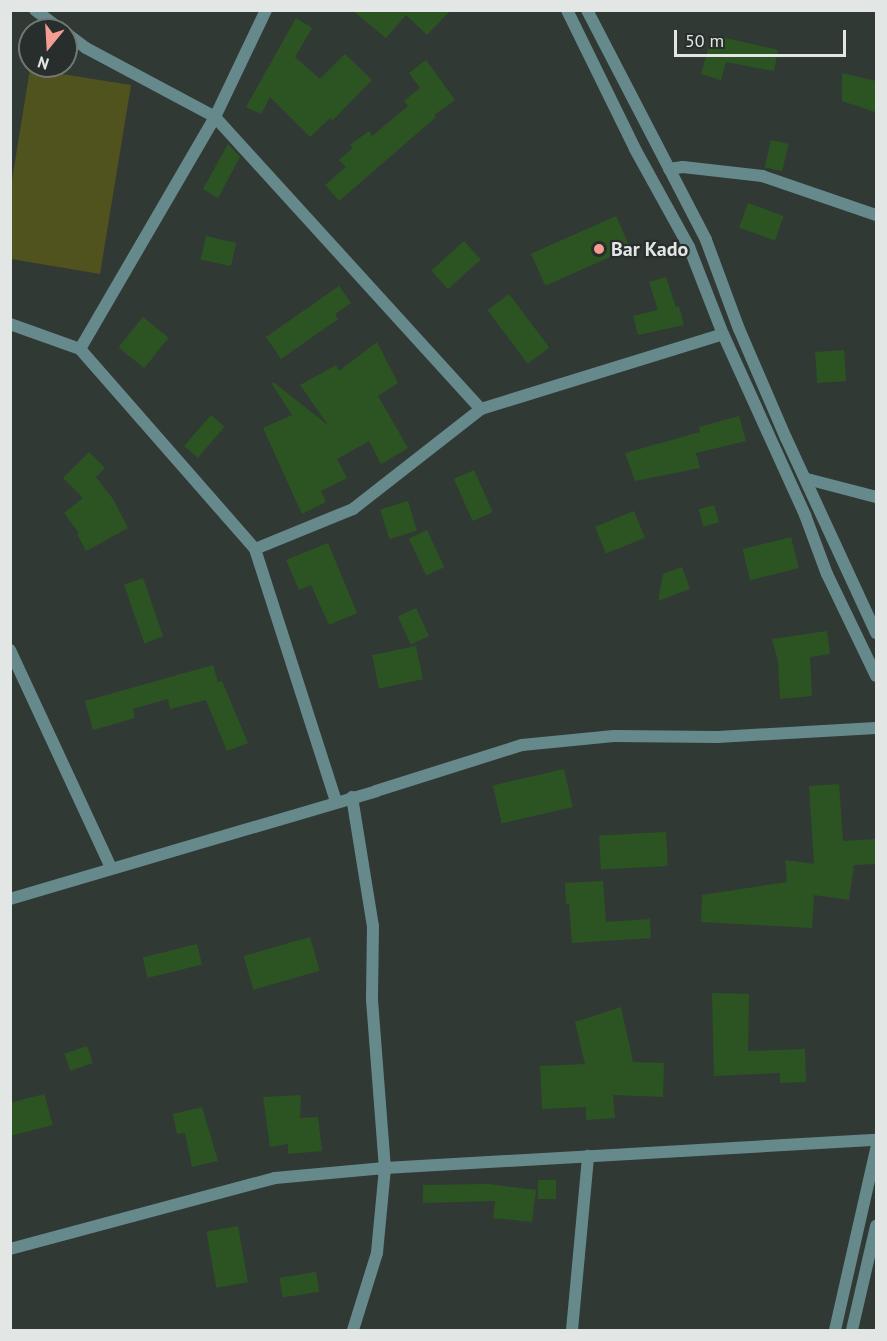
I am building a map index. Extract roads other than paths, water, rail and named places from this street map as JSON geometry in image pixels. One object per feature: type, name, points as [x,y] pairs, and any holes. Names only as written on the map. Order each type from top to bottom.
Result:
[{"type":"street","points":[[80,349],[215,117],[266,10]]},
{"type":"street","points":[[567,10],[635,150],[689,247],[723,333],[805,515],[827,574],[876,676]]},
{"type":"street","points":[[587,10],[706,240],[739,328],[786,438],[807,479],[876,633]]},
{"type":"street","points":[[78,42],[215,117],[481,409]]},
{"type":"street","points":[[669,169],[683,167],[762,176],[876,215]]},
{"type":"street","points":[[10,324],[80,349],[255,549],[336,801]]},
{"type":"street","points":[[255,549],[353,509],[481,409],[723,333]]},
{"type":"street","points":[[807,479],[876,497]]},
{"type":"street","points":[[10,650],[111,868]]},
{"type":"street","points":[[10,899],[522,745],[614,736],[718,737],[876,728]]},
{"type":"street","points":[[352,797],[374,926],[372,1000],[385,1168],[377,1253],[353,1330]]},
{"type":"street","points":[[10,1249],[275,1178],[385,1168],[876,1140]]},
{"type":"street","points":[[835,1330],[876,1149]]},
{"type":"street","points":[[572,1330],[588,1156]]},
{"type":"street","points":[[852,1330],[876,1226]]},
{"type":"place","name":"Bar Kado","points":[[599,249]]}]
